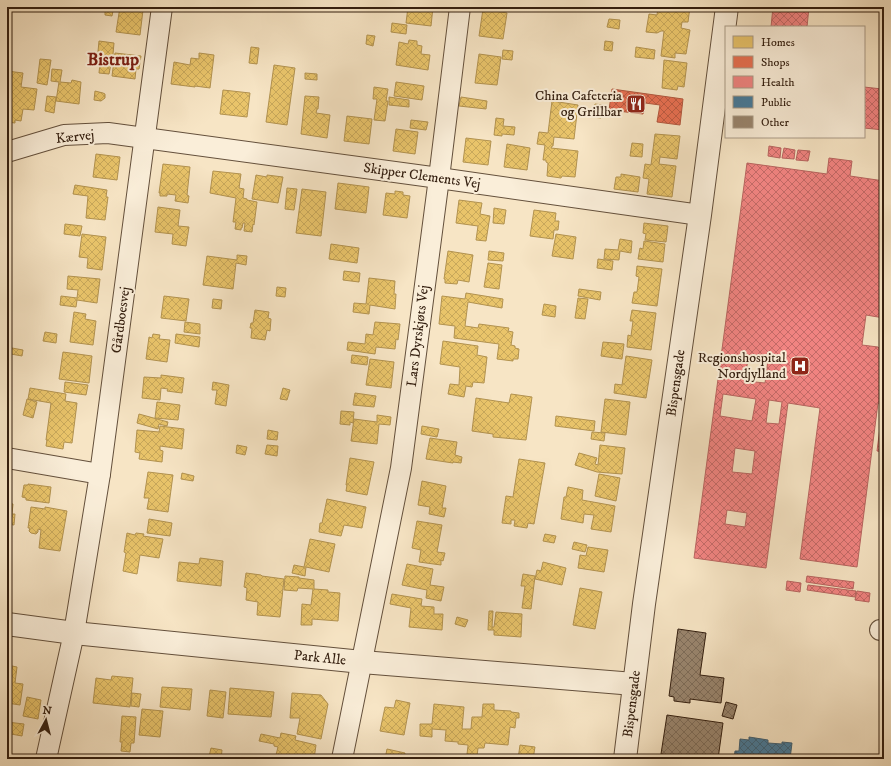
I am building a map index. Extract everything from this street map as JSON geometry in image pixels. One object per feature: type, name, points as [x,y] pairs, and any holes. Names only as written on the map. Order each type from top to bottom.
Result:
[{"type":"street","name":"Gårdboesvej","points":[[46,759],[74,633],[100,474],[162,7]]},
{"type":"street","name":"Lars Dyrskjøts Vej","points":[[342,759],[401,468],[460,7]]},
{"type":"street","name":"Bispensgade","points":[[625,759],[644,604],[700,215],[727,7]]},
{"type":"street","name":"Kærvej","points":[[7,152],[64,135],[108,133],[145,139]]},
{"type":"street","name":"Skipper Clements Vej","points":[[145,139],[439,178],[700,215]]},
{"type":"street","points":[[7,458],[100,474]]},
{"type":"street","name":"Park Alle","points":[[7,624],[74,633],[362,662],[634,684]]},
{"type":"building: Homes","points":[[102,7],[110,7],[109,10],[113,11],[112,16],[105,15],[105,10],[102,9]]},
{"type":"building: Homes","points":[[120,7],[137,7],[136,9],[143,10],[140,35],[116,32]]},
{"type":"building: Homes","points":[[408,7],[433,7],[431,26],[406,23]]},
{"type":"building: Homes","points":[[658,7],[690,7],[688,22],[682,22],[681,28],[690,30],[686,54],[675,53],[675,58],[661,56],[664,31],[657,33],[646,32],[649,14],[657,15]]},
{"type":"building: Homes","points":[[483,9],[507,13],[503,39],[479,36]]},
{"type":"building: Homes","points":[[609,19],[620,20],[619,29],[607,27]]},
{"type":"building: Homes","points":[[392,23],[407,25],[406,34],[391,32]]},
{"type":"building: Homes","points":[[367,35],[375,36],[373,46],[366,44]]},
{"type":"building: Homes","points":[[409,40],[417,41],[417,45],[422,46],[421,54],[430,55],[428,70],[396,65],[399,42],[408,44]]},
{"type":"building: Homes","points":[[99,41],[114,43],[112,65],[111,64],[109,74],[99,73],[100,63],[97,62]]},
{"type":"building: Homes","points":[[605,41],[613,42],[612,51],[604,50]]},
{"type":"building: Homes","points":[[251,47],[259,48],[257,64],[249,63]]},
{"type":"building: Homes","points":[[636,47],[655,50],[654,59],[635,57]]},
{"type":"building: Homes","points":[[503,50],[513,51],[512,60],[502,59]]},
{"type":"building: Homes","points":[[115,53],[141,56],[139,69],[136,69],[135,79],[112,76]]},
{"type":"building: Homes","points":[[199,53],[214,55],[210,88],[171,84],[174,62],[190,65],[191,58],[199,59]]},
{"type":"building: Homes","points":[[479,54],[501,57],[497,85],[475,83]]},
{"type":"building: Homes","points":[[40,59],[51,60],[47,85],[37,83]]},
{"type":"building: Homes","points":[[664,60],[687,63],[684,87],[678,86],[677,90],[662,88]]},
{"type":"building: Homes","points":[[274,65],[295,68],[287,125],[266,122]]},
{"type":"building: Homes","points":[[52,69],[62,70],[60,82],[71,83],[72,80],[81,82],[79,104],[56,101],[59,82],[51,81]]},
{"type":"building: Homes","points":[[7,71],[23,73],[21,87],[37,89],[34,110],[23,109],[21,121],[15,120],[15,123],[7,122]]},
{"type":"building: Homes","points":[[305,73],[317,74],[317,80],[305,79]]},
{"type":"building: Homes","points":[[396,82],[424,86],[422,100],[394,96]]},
{"type":"building: Homes","points":[[374,87],[388,89],[385,121],[374,120],[377,99],[373,99]]},
{"type":"building: Homes","points":[[223,90],[250,93],[247,117],[220,114]]},
{"type":"building: Homes","points":[[95,91],[105,94],[105,98],[101,101],[94,100]]},
{"type":"building: Homes","points":[[47,96],[56,97],[54,113],[45,111]]},
{"type":"building: Homes","points":[[305,96],[319,97],[318,109],[316,113],[330,115],[327,138],[301,134]]},
{"type":"building: Homes","points":[[389,97],[409,100],[409,107],[389,105]]},
{"type":"building: Homes","points":[[461,97],[487,101],[486,109],[459,106]]},
{"type":"building: Homes","points":[[552,101],[578,105],[574,139],[554,137],[553,146],[551,148],[578,151],[575,177],[562,176],[561,178],[547,176],[548,163],[546,160],[543,160],[545,145],[537,144],[539,132],[548,133]]},
{"type":"building: Homes","points":[[595,104],[603,105],[601,118],[593,117]]},
{"type":"building: Homes","points":[[347,116],[372,119],[369,144],[344,141]]},
{"type":"building: Homes","points":[[496,118],[504,119],[503,126],[515,127],[514,135],[494,135]]},
{"type":"building: Homes","points":[[411,120],[428,122],[426,130],[410,128]]},
{"type":"building: Homes","points":[[396,129],[418,132],[415,154],[393,151]]},
{"type":"building: Homes","points":[[655,134],[680,136],[677,159],[660,157],[659,164],[676,166],[672,197],[647,194],[649,179],[643,178],[645,164],[651,165]]},
{"type":"building: Homes","points":[[466,138],[491,141],[488,165],[463,162]]},
{"type":"building: Homes","points":[[632,143],[643,144],[642,157],[630,156]]},
{"type":"building: Homes","points":[[507,144],[530,148],[527,170],[504,167]]},
{"type":"building: Homes","points":[[96,154],[120,157],[117,180],[93,177]]},
{"type":"building: Homes","points":[[163,164],[190,167],[187,195],[189,196],[188,203],[175,201],[176,195],[167,194],[167,196],[160,196],[159,193]]},
{"type":"building: Homes","points":[[213,171],[241,174],[239,188],[244,189],[243,198],[257,202],[252,232],[244,231],[245,223],[243,223],[241,230],[235,229],[236,222],[233,222],[236,198],[210,193]]},
{"type":"building: Homes","points":[[621,174],[640,177],[638,192],[614,189],[616,177],[621,177]]},
{"type":"building: Homes","points":[[256,175],[283,177],[278,203],[252,199]]},
{"type":"building: Homes","points":[[338,183],[369,187],[366,213],[335,209]]},
{"type":"building: Homes","points":[[75,185],[107,190],[106,197],[108,197],[105,220],[86,218],[88,196],[73,194]]},
{"type":"building: Homes","points":[[287,188],[297,189],[294,210],[285,209]]},
{"type":"building: Homes","points":[[302,189],[326,192],[321,236],[296,233]]},
{"type":"building: Homes","points":[[395,191],[403,192],[403,195],[410,196],[407,218],[383,215],[386,193],[395,194]]},
{"type":"building: Homes","points":[[459,200],[482,203],[480,214],[490,216],[486,241],[476,240],[478,226],[456,223]]},
{"type":"building: Homes","points":[[158,207],[180,210],[178,226],[189,227],[186,246],[172,244],[173,234],[155,232]]},
{"type":"building: Homes","points":[[494,208],[506,210],[504,224],[493,223]]},
{"type":"building: Homes","points":[[534,210],[556,213],[555,221],[559,221],[558,230],[554,230],[553,239],[530,236]]},
{"type":"building: Homes","points":[[644,223],[668,226],[666,242],[645,240],[646,234],[643,233]]},
{"type":"building: Homes","points":[[65,224],[82,226],[80,236],[64,234]]},
{"type":"building: Homes","points":[[82,234],[106,237],[102,270],[87,268],[88,258],[79,257]]},
{"type":"building: Homes","points":[[556,234],[576,237],[573,259],[552,256]]},
{"type":"building: Homes","points":[[620,239],[632,241],[631,253],[620,251],[619,260],[604,259],[605,249],[618,250]]},
{"type":"building: Homes","points":[[644,241],[665,244],[663,262],[638,259],[640,248],[643,249]]},
{"type":"building: Homes","points":[[331,244],[359,248],[357,263],[329,259]]},
{"type":"building: Homes","points":[[448,251],[473,255],[469,282],[458,280],[457,284],[445,283],[444,279]]},
{"type":"building: Homes","points":[[489,251],[504,253],[503,261],[488,260]]},
{"type":"building: Homes","points":[[237,255],[247,256],[246,265],[236,263],[233,289],[203,285],[207,256],[237,260]]},
{"type":"building: Homes","points":[[598,259],[613,261],[612,270],[597,268]]},
{"type":"building: Homes","points":[[488,263],[502,265],[499,289],[484,287]]},
{"type":"building: Homes","points":[[637,266],[662,269],[657,306],[632,303],[634,292],[637,292],[639,277],[636,276]]},
{"type":"building: Homes","points":[[344,271],[360,273],[359,282],[343,280]]},
{"type":"building: Homes","points":[[68,276],[100,279],[97,303],[77,300],[76,307],[60,305],[61,296],[77,298],[78,290],[67,289]]},
{"type":"building: Homes","points":[[369,278],[395,281],[395,309],[370,305],[369,314],[353,312],[354,303],[366,304]]},
{"type":"building: Homes","points":[[277,287],[286,288],[285,297],[276,296]]},
{"type":"building: Homes","points":[[579,289],[601,292],[600,300],[578,296]]},
{"type":"building: Homes","points":[[466,293],[503,299],[502,308],[468,302],[465,326],[478,328],[479,324],[509,328],[508,331],[513,332],[511,345],[519,349],[518,359],[513,359],[513,361],[497,359],[499,344],[454,338],[455,326],[439,324],[442,296],[465,299]]},
{"type":"building: Homes","points":[[164,296],[189,299],[186,321],[161,318]]},
{"type":"building: Homes","points":[[578,298],[588,299],[585,319],[575,318]]},
{"type":"building: Homes","points":[[213,299],[222,300],[221,309],[212,308]]},
{"type":"building: Homes","points":[[544,304],[556,306],[555,317],[542,315]]},
{"type":"building: Homes","points":[[255,310],[269,312],[268,318],[271,319],[270,331],[267,330],[265,340],[251,338],[252,328],[250,328],[251,323],[253,323]]},
{"type":"building: Homes","points":[[632,310],[656,313],[651,350],[627,347],[628,335],[631,336],[633,321],[630,321]]},
{"type":"building: Homes","points":[[74,312],[86,314],[85,319],[96,321],[93,345],[70,342]]},
{"type":"building: Homes","points":[[185,322],[200,324],[200,334],[184,332]]},
{"type":"building: Homes","points":[[375,322],[400,324],[395,349],[376,347],[375,354],[347,350],[348,342],[365,344],[366,334],[373,335]]},
{"type":"building: Homes","points":[[45,332],[57,334],[56,343],[43,341]]},
{"type":"building: Homes","points":[[153,334],[160,335],[159,339],[170,340],[167,362],[146,359],[149,337],[152,338]]},
{"type":"building: Homes","points":[[176,334],[200,337],[199,347],[175,343]]},
{"type":"building: Homes","points":[[443,341],[478,346],[477,355],[487,357],[484,383],[473,382],[472,387],[466,386],[464,397],[448,394],[450,384],[459,385],[460,367],[440,364]]},
{"type":"building: Homes","points":[[603,342],[624,344],[622,359],[601,356]]},
{"type":"building: Homes","points":[[12,348],[23,350],[22,356],[11,354]]},
{"type":"building: Homes","points":[[63,352],[92,356],[89,383],[59,379]]},
{"type":"building: Homes","points":[[352,355],[368,357],[367,365],[351,363]]},
{"type":"building: Homes","points":[[626,356],[652,360],[646,398],[614,393],[615,384],[622,385]]},
{"type":"building: Homes","points":[[370,359],[394,362],[391,388],[366,385]]},
{"type":"building: Homes","points":[[161,375],[184,378],[182,393],[167,391],[168,389],[161,388],[160,400],[142,398],[144,377],[161,378]]},
{"type":"building: Homes","points":[[7,378],[9,378],[8,388],[7,388]]},
{"type":"building: Homes","points":[[65,382],[88,385],[86,395],[64,392]]},
{"type":"building: Homes","points":[[213,382],[229,385],[226,406],[215,404],[217,390],[212,390]]},
{"type":"building: Homes","points":[[30,388],[66,394],[65,401],[77,403],[72,443],[64,442],[63,449],[46,446],[51,403],[28,399]]},
{"type":"building: Homes","points":[[283,388],[290,390],[287,400],[280,399]]},
{"type":"building: Homes","points":[[355,393],[376,396],[374,407],[353,405]]},
{"type":"building: Homes","points":[[511,394],[532,397],[526,440],[493,437],[493,434],[472,431],[476,398],[509,403]]},
{"type":"building: Homes","points":[[27,399],[37,402],[33,418],[23,415]]},
{"type":"building: Homes","points":[[605,399],[630,402],[626,435],[601,432]]},
{"type":"building: Homes","points":[[157,402],[180,405],[178,420],[155,418]]},
{"type":"building: Homes","points":[[341,411],[354,412],[353,423],[350,422],[350,425],[340,424]]},
{"type":"building: Homes","points":[[139,414],[168,422],[167,426],[159,424],[158,429],[137,423]]},
{"type":"building: Homes","points":[[377,415],[391,417],[390,425],[379,424],[377,444],[351,441],[354,419],[377,422]]},
{"type":"building: Homes","points":[[556,416],[595,421],[594,431],[555,426]]},
{"type":"building: Homes","points":[[160,426],[184,429],[182,449],[160,446],[160,450],[163,451],[162,462],[139,459],[140,453],[135,452],[137,430],[159,432]]},
{"type":"building: Homes","points":[[422,426],[439,429],[437,437],[421,434]]},
{"type":"building: Homes","points":[[268,430],[278,432],[277,440],[267,439]]},
{"type":"building: Homes","points":[[592,432],[605,433],[604,441],[591,439]]},
{"type":"building: Homes","points":[[430,438],[457,442],[455,455],[462,457],[461,463],[426,459]]},
{"type":"building: Homes","points":[[237,445],[247,447],[245,455],[236,453]]},
{"type":"building: Homes","points":[[267,445],[278,446],[277,456],[265,454]]},
{"type":"building: Homes","points":[[600,445],[625,448],[622,474],[597,472],[575,465],[579,453],[597,458],[595,464],[598,465]]},
{"type":"building: Homes","points":[[350,458],[374,462],[367,495],[346,491]]},
{"type":"building: Homes","points":[[519,459],[545,463],[534,524],[528,523],[527,528],[514,526],[515,520],[511,520],[511,524],[502,523],[506,496],[513,497]]},
{"type":"building: Homes","points":[[148,472],[173,475],[168,512],[147,509],[149,498],[144,498]]},
{"type":"building: Homes","points":[[182,473],[194,476],[193,481],[181,479]]},
{"type":"building: Homes","points":[[599,474],[620,478],[616,501],[595,496]]},
{"type":"building: Homes","points":[[422,481],[446,486],[442,508],[446,508],[444,517],[429,514],[430,507],[418,505]]},
{"type":"building: Homes","points":[[28,484],[51,487],[49,503],[26,500],[26,498],[22,497],[24,485]]},
{"type":"building: Homes","points":[[568,487],[583,490],[582,500],[615,506],[611,532],[591,529],[594,515],[584,514],[583,523],[561,519],[564,497],[566,497]]},
{"type":"building: Homes","points":[[327,499],[366,507],[362,528],[344,525],[341,536],[319,532]]},
{"type":"building: Homes","points":[[7,503],[13,504],[12,514],[15,514],[14,525],[7,524]]},
{"type":"building: Homes","points":[[31,507],[45,509],[45,507],[67,511],[60,551],[39,548],[41,530],[38,529],[36,534],[31,533],[29,531],[30,528],[28,528]]},
{"type":"building: Homes","points":[[149,519],[172,523],[170,536],[147,533]]},
{"type":"building: Homes","points":[[417,521],[442,525],[437,552],[445,553],[443,561],[441,560],[441,565],[419,562],[421,550],[412,548]]},
{"type":"building: Homes","points":[[127,533],[135,535],[136,533],[144,534],[143,536],[163,539],[159,558],[140,555],[137,574],[123,571]]},
{"type":"building: Homes","points":[[545,534],[556,536],[554,543],[543,541]]},
{"type":"building: Homes","points":[[310,539],[335,544],[329,572],[306,567],[305,576],[292,573],[294,565],[304,567]]},
{"type":"building: Homes","points":[[574,542],[587,545],[585,552],[572,549]]},
{"type":"building: Homes","points":[[588,547],[608,550],[604,572],[578,568],[580,555],[586,556]]},
{"type":"building: Homes","points":[[200,558],[223,561],[221,586],[177,581],[179,562],[199,564]]},
{"type":"building: Homes","points":[[543,562],[566,568],[562,585],[535,579],[537,570],[541,571]]},
{"type":"building: Homes","points":[[407,564],[433,569],[430,585],[444,587],[441,601],[426,598],[427,590],[402,585]]},
{"type":"building: Homes","points":[[246,573],[284,579],[280,617],[257,615],[258,602],[246,600],[247,588],[244,587]]},
{"type":"building: Homes","points":[[523,574],[535,576],[531,609],[522,608],[525,586],[521,586]]},
{"type":"building: Homes","points":[[285,576],[314,580],[314,589],[340,593],[338,621],[312,619],[312,625],[301,625],[302,604],[311,605],[313,589],[298,588],[297,591],[284,590]]},
{"type":"building: Homes","points":[[580,588],[602,592],[595,629],[573,625]]},
{"type":"building: Homes","points":[[392,594],[422,599],[421,606],[434,607],[434,614],[443,614],[442,630],[409,627],[411,608],[390,604]]},
{"type":"building: Homes","points":[[489,611],[493,611],[492,627],[494,627],[496,612],[522,614],[521,637],[494,635],[494,630],[488,630]]},
{"type":"building: Homes","points":[[457,617],[468,620],[465,627],[455,624]]},
{"type":"building: Homes","points":[[7,665],[17,667],[15,683],[23,684],[20,705],[7,703]]},
{"type":"building: Homes","points":[[112,676],[133,678],[130,707],[93,703],[96,678],[111,680]]},
{"type":"building: Homes","points":[[162,687],[192,689],[190,710],[160,707]]},
{"type":"building: Homes","points":[[230,688],[274,692],[271,717],[228,714]]},
{"type":"building: Homes","points":[[210,690],[226,692],[223,718],[207,716]]},
{"type":"building: Homes","points":[[132,693],[141,694],[139,707],[131,706]]},
{"type":"building: Homes","points":[[292,693],[321,695],[328,704],[321,739],[297,734],[300,718],[290,718]]},
{"type":"building: Homes","points":[[27,697],[41,700],[38,719],[23,716]]},
{"type":"building: Homes","points":[[396,700],[410,703],[404,735],[380,731],[385,707],[394,708]]},
{"type":"building: Homes","points":[[434,704],[464,707],[462,729],[471,729],[472,717],[482,717],[483,704],[494,704],[494,710],[519,713],[519,718],[516,718],[515,728],[510,727],[508,745],[485,743],[484,748],[478,748],[477,756],[467,754],[468,745],[458,744],[458,742],[445,741],[446,730],[432,729],[432,737],[420,736],[420,724],[432,724]]},
{"type":"building: Homes","points":[[142,709],[163,711],[160,737],[139,735]]},
{"type":"building: Homes","points":[[122,716],[136,717],[134,743],[131,743],[130,752],[121,751],[122,742],[120,742]]},
{"type":"building: Homes","points":[[7,722],[24,724],[22,736],[11,734],[7,757]]},
{"type":"building: Homes","points":[[281,733],[296,736],[295,740],[316,745],[314,759],[275,759],[278,747],[274,746],[274,744],[259,741],[261,734],[280,738]]},
{"type":"building: Homes","points":[[520,745],[535,747],[533,759],[518,759]]},
{"type":"building: Homes","points":[[211,748],[222,750],[221,759],[209,757]]},
{"type":"building: Homes","points":[[387,749],[405,753],[404,759],[385,759]]},
{"type":"building: Homes","points":[[89,756],[103,759],[88,759]]},
{"type":"building: Shops","points":[[612,89],[683,99],[680,125],[657,122],[660,105],[645,103],[643,114],[609,110]]},
{"type":"building: Health","points":[[773,7],[809,7],[807,26],[771,26]]},
{"type":"building: Health","points":[[865,87],[882,89],[881,102],[884,103],[884,130],[865,128]]},
{"type":"building: Health","points":[[769,146],[781,148],[780,158],[768,156]]},
{"type":"building: Health","points":[[784,148],[795,150],[794,159],[782,158]]},
{"type":"building: Health","points":[[798,150],[810,151],[808,161],[796,160]]},
{"type":"building: Health","points":[[829,158],[852,161],[850,176],[884,181],[884,318],[866,315],[862,345],[878,347],[884,355],[884,452],[877,451],[883,404],[878,403],[857,567],[800,559],[820,408],[788,403],[766,568],[694,558],[747,163],[827,174]],"holes":[[[748,358],[768,360],[765,383],[745,381]],[[723,394],[756,399],[752,421],[720,416]],[[769,400],[782,402],[779,424],[766,423]],[[735,448],[755,451],[752,474],[732,472]],[[727,510],[747,513],[745,527],[725,524]]]},
{"type":"building: Health","points":[[807,576],[854,582],[853,589],[806,582]]},
{"type":"building: Health","points":[[787,581],[801,583],[800,592],[786,590]]},
{"type":"building: Health","points":[[808,585],[856,591],[855,597],[807,590]]},
{"type":"building: Health","points":[[857,591],[870,593],[869,602],[855,600]]},
{"type":"building: Public","points":[[749,737],[768,740],[768,743],[792,743],[790,759],[734,759],[735,751],[739,751],[740,739],[749,740]]},
{"type":"building: Other","points":[[678,629],[706,633],[700,675],[724,678],[721,703],[690,699],[690,703],[674,701],[674,697],[669,696]]},
{"type":"building: Other","points":[[726,702],[737,705],[733,719],[722,716]]},
{"type":"building: Other","points":[[667,715],[723,723],[718,759],[697,759],[661,754]]},
{"type":"place","name":"China Cafeteria og Grillbar","points":[[636,104]]},
{"type":"place","name":"Regionshospital Nordjylland","points":[[800,366]]},
{"type":"district","name":"Bistrup","points":[[113,60]]}]
